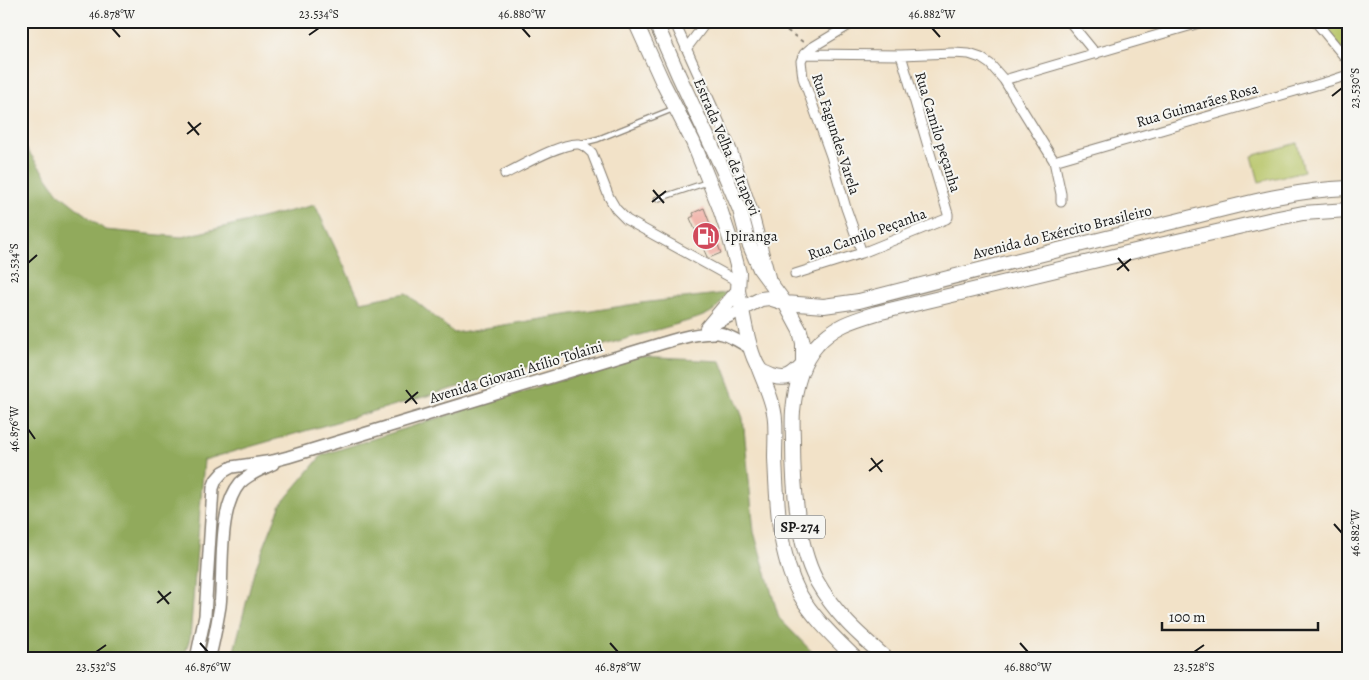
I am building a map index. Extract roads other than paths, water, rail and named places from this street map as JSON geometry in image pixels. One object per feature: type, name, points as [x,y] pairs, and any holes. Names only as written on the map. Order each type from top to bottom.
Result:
[{"type":"main road","name":"Estrada Velha de Itapevi","points":[[635,21],[663,83],[693,142],[730,239],[739,272],[739,286],[745,308],[750,348],[773,405],[780,532],[792,578],[811,610],[830,634],[856,659]]},
{"type":"main road","name":"Estrada Velha de Itapevi","points":[[655,21],[740,210],[748,241],[760,269],[785,303],[800,331],[803,343],[803,365],[792,413],[793,466],[805,553],[828,600],[847,624],[887,659]]},
{"type":"main road","name":"Avenida do Exército Brasileiro","points":[[785,303],[824,306],[859,301],[1134,231],[1290,194],[1348,188]]},
{"type":"main road","points":[[759,369],[769,375],[783,378],[792,376],[803,365],[816,345],[830,332],[848,322],[877,313],[1273,219],[1303,213],[1348,210]]},
{"type":"main road","points":[[701,331],[739,286]]},
{"type":"main road","points":[[745,308],[761,299],[768,298],[785,303]]},
{"type":"street","points":[[674,21],[732,150],[754,211],[768,273],[774,286]]},
{"type":"street","points":[[686,49],[707,21]]},
{"type":"street","points":[[807,51],[856,21]]},
{"type":"street","points":[[1070,21],[1096,54]]},
{"type":"street","points":[[1315,21],[1348,61]]},
{"type":"street","points":[[1004,80],[1199,22]]},
{"type":"street","points":[[807,51],[901,55],[953,53],[969,54],[981,58],[990,64],[1004,80],[1054,161],[1061,202]]},
{"type":"street","name":"Rua Fagundes Varela","points":[[807,51],[801,61],[803,78],[831,156],[846,208],[862,253]]},
{"type":"street","name":"Rua Camilo peçanha","points":[[901,55],[948,217]]},
{"type":"street","name":"Rua Guimarães Rosa","points":[[1054,161],[1348,75]]},
{"type":"street","points":[[505,174],[560,148],[578,144],[587,148],[592,153],[609,197],[616,209],[628,220],[739,286]]},
{"type":"street","name":"Rua Camilo Peçanha","points":[[794,274],[862,253],[948,217]]},
{"type":"street","points":[[701,331],[745,308]]},
{"type":"street","points":[[701,331],[719,333],[731,337],[750,348]]},
{"type":"street","name":"Avenida Giovani Atílio Tolaini","points":[[196,659],[205,616],[213,488],[216,480],[223,472],[232,467],[288,457],[701,331]]},
{"type":"street","name":"Avenida Giovani Atílio Tolaini","points":[[209,659],[220,605],[225,523],[229,506],[236,490],[250,475],[288,457]]},
{"type":"lane","points":[[578,144],[598,139],[676,108]]},
{"type":"lane","points":[[657,199],[709,182]]},
{"type":"place","name":"Ipiranga","points":[[706,236]]}]
